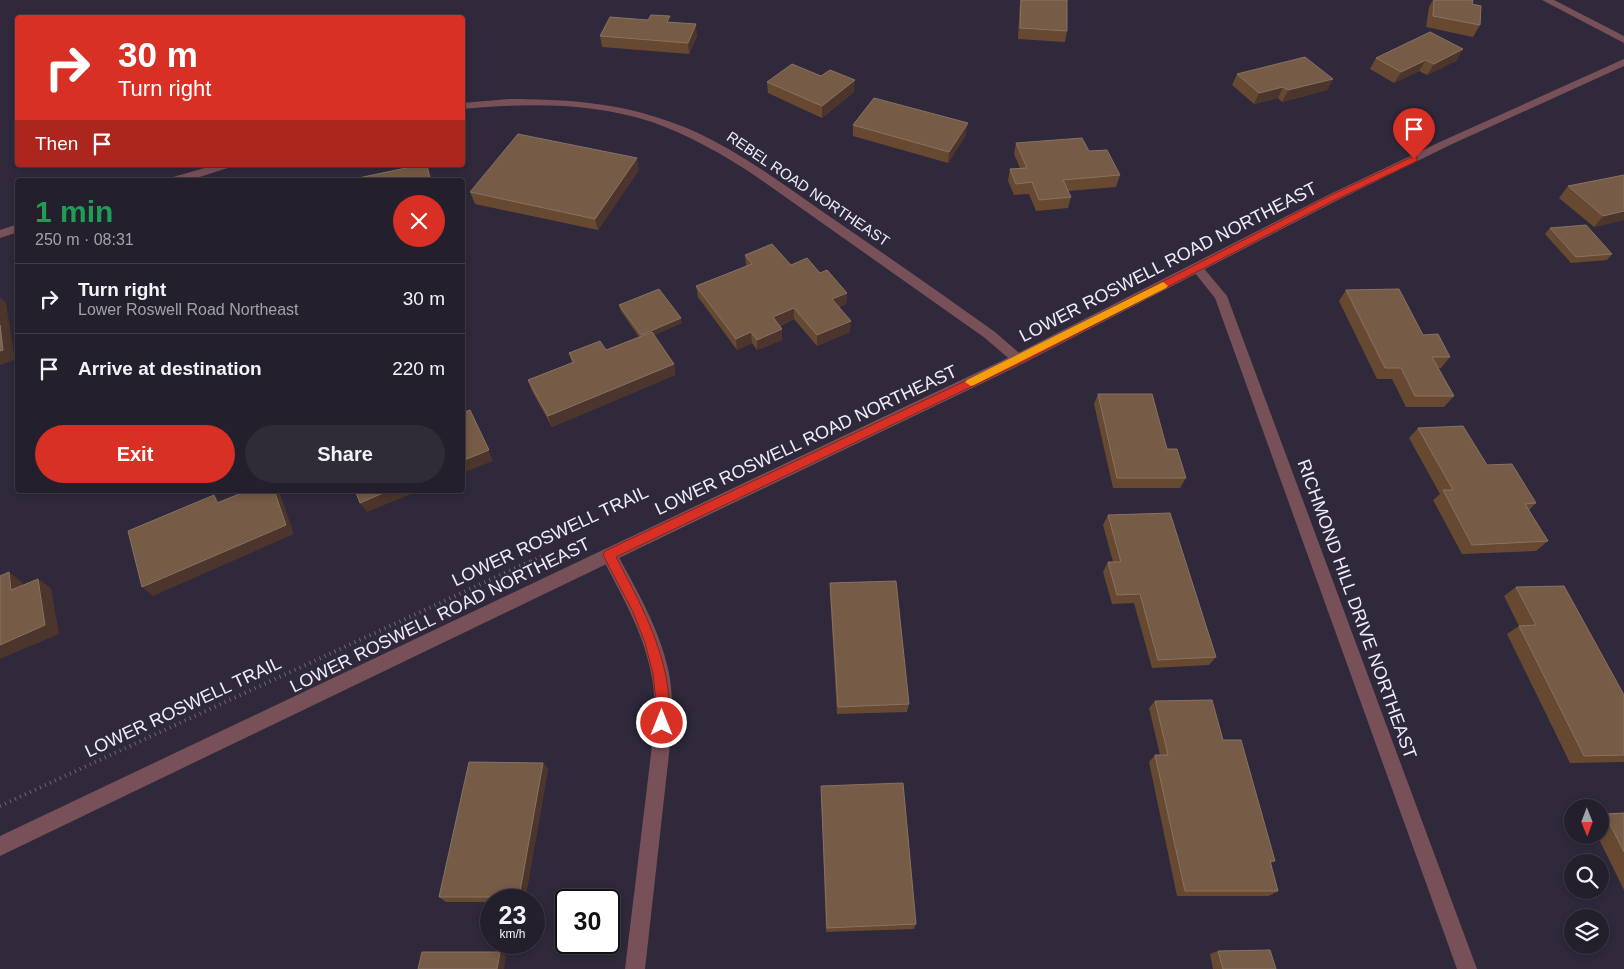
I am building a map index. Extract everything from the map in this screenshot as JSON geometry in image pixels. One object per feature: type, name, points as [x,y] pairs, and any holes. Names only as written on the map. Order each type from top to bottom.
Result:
[{"type":"street","points":[[1547,0],[1624,40]]},
{"type":"street","name":"LOWER ROSWELL ROAD NORTHEAST","points":[[0,846],[1020,359],[1332,198],[1624,62]]},
{"type":"street","name":"REBEL ROAD NORTHEAST","points":[[465,106],[534,102],[578,106],[655,120],[695,136],[725,151],[768,180],[990,335],[1020,359]]},
{"type":"street","points":[[185,178],[220,167]]},
{"type":"street","points":[[0,234],[15,229]]},
{"type":"street","name":"RICHMOND HILL DRIVE NORTHEAST","points":[[1197,268],[1221,296],[1468,969]]},
{"type":"street","points":[[609,555],[638,610],[651,643],[660,674],[663,709],[661,751],[635,969]]},
{"type":"path","name":"LOWER ROSWELL TRAIL","points":[[0,806],[546,554]]},
{"type":"building","points":[[1021,0],[1067,0],[1067,31],[1020,28]]},
{"type":"building","points":[[1434,0],[1473,0],[1472,4],[1481,6],[1480,25],[1433,16]]},
{"type":"building","points":[[651,15],[670,16],[667,22],[696,24],[688,43],[600,36],[610,17],[648,20]]},
{"type":"building","points":[[1430,32],[1463,49],[1434,64],[1426,60],[1401,72],[1376,58]]},
{"type":"building","points":[[1305,57],[1333,79],[1288,90],[1283,87],[1259,93],[1237,74]]},
{"type":"building","points":[[792,64],[821,76],[830,70],[855,80],[822,106],[767,82]]},
{"type":"building","points":[[874,98],[968,123],[949,152],[853,125]]},
{"type":"building","points":[[518,134],[637,158],[595,219],[470,192]]},
{"type":"building","points":[[1082,138],[1089,151],[1107,150],[1120,175],[1063,180],[1071,197],[1039,200],[1032,182],[1016,184],[1010,169],[1027,168],[1016,143]]},
{"type":"building","points":[[411,167],[427,167],[430,178],[358,178]]},
{"type":"building","points":[[1624,175],[1624,211],[1603,216],[1568,186]]},
{"type":"building","points":[[1586,225],[1612,254],[1576,257],[1550,228]]},
{"type":"building","points":[[772,244],[791,265],[807,258],[820,273],[827,270],[847,293],[832,299],[851,321],[817,335],[794,308],[773,317],[782,329],[757,340],[751,332],[736,339],[696,286],[752,264],[745,255]]},
{"type":"building","points":[[659,289],[681,318],[641,335],[619,305]]},
{"type":"building","points":[[1399,289],[1423,335],[1438,334],[1450,357],[1432,357],[1454,396],[1415,396],[1401,368],[1385,368],[1346,290]]},
{"type":"building","points":[[0,325],[3,350],[0,351]]},
{"type":"building","points":[[652,332],[674,364],[548,416],[528,380],[574,362],[569,353],[600,341],[606,350]]},
{"type":"building","points":[[1098,394],[1152,394],[1167,449],[1177,449],[1186,478],[1117,478]]},
{"type":"building","points":[[470,410],[489,450],[465,460],[465,412]]},
{"type":"building","points":[[1463,426],[1487,465],[1512,464],[1536,503],[1525,504],[1548,541],[1472,545],[1443,490],[1453,490],[1418,428]]},
{"type":"building","points":[[242,493],[275,493],[286,525],[142,587],[128,531],[214,495],[217,503]]},
{"type":"building","points":[[356,493],[383,493],[360,503]]},
{"type":"building","points":[[1170,513],[1216,657],[1158,660],[1140,594],[1117,595],[1108,562],[1121,562],[1108,515]]},
{"type":"building","points":[[9,572],[11,590],[38,579],[45,625],[0,645],[0,576]]},
{"type":"building","points":[[896,581],[909,704],[838,707],[830,583]]},
{"type":"building","points":[[1564,586],[1624,695],[1624,755],[1584,756],[1519,626],[1536,625],[1516,587]]},
{"type":"building","points":[[1212,700],[1223,740],[1241,740],[1275,861],[1270,861],[1278,891],[1185,891],[1155,755],[1168,755],[1155,701]]},
{"type":"building","points":[[469,762],[543,763],[520,889],[480,889],[480,897],[439,897]]},
{"type":"building","points":[[903,783],[916,924],[827,928],[821,786]]},
{"type":"building","points":[[1624,813],[1624,852],[1609,822],[1609,814]]},
{"type":"building","points":[[1270,950],[1276,969],[1223,969],[1218,951]]},
{"type":"building","points":[[422,952],[500,954],[497,969],[418,969]]},
{"type":"slow traffic","points":[[971,382],[1163,286]]},
{"type":"route","points":[[662,723],[663,709],[660,674],[651,643],[638,610],[609,555],[1020,359],[1332,198],[1414,159]]}]
